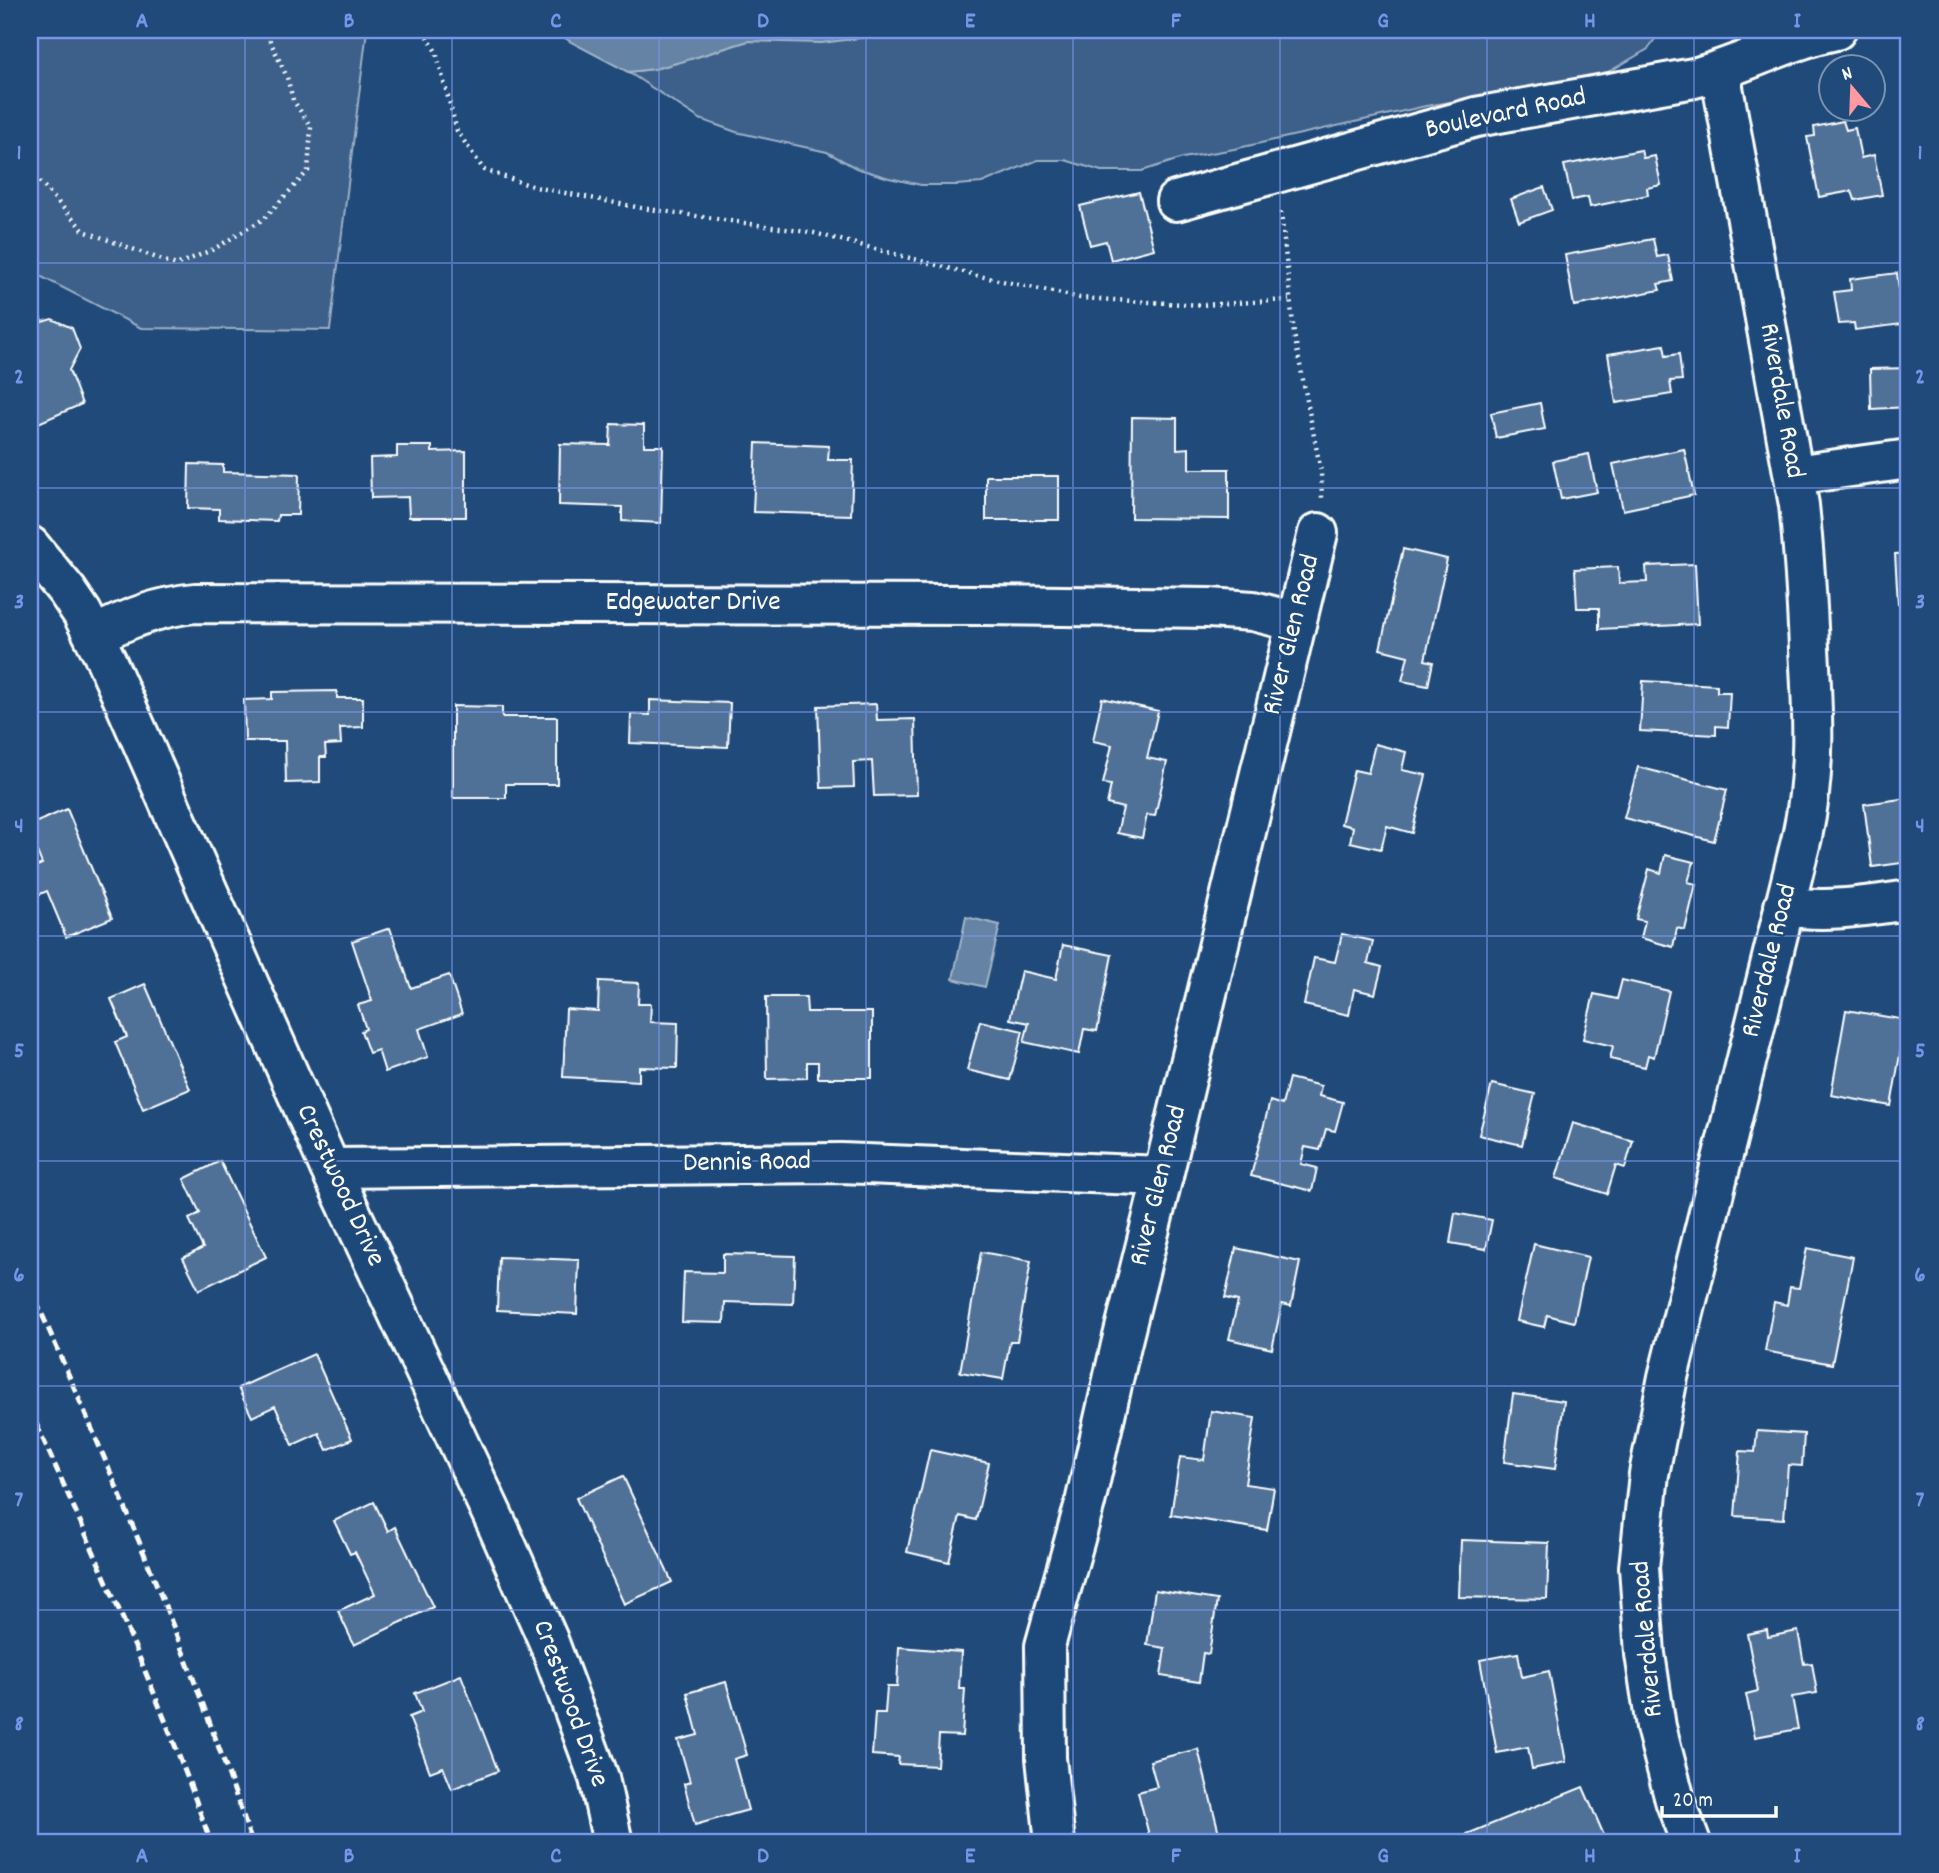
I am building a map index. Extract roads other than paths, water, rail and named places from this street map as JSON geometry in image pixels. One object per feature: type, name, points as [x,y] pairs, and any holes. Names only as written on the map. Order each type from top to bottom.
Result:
[{"type":"street","name":"Boulevard Road","points":[[1176,201],[1476,117],[1667,84],[1720,71],[1772,48],[1836,30]]},
{"type":"street","name":"Riverdale Road","points":[[1690,1843],[1675,1800],[1656,1727],[1645,1654],[1639,1567],[1649,1474],[1668,1377],[1808,808],[1813,750],[1799,505],[1720,71]]},
{"type":"street","points":[[1794,475],[1909,458]]},
{"type":"street","name":"River Glen Road","points":[[1055,1843],[1046,1758],[1045,1646],[1085,1503],[1318,533]]},
{"type":"street","name":"Crestwood Drive","points":[[30,545],[67,591],[94,636],[330,1168],[499,1529],[548,1640],[600,1778],[613,1843]]},
{"type":"street","name":"Edgewater Drive","points":[[94,636],[133,616],[175,605],[195,603],[1209,608],[1253,611],[1296,622]]},
{"type":"street","points":[[1784,906],[1848,909],[1909,900]]},
{"type":"street","name":"Dennis Road","points":[[330,1168],[841,1163],[1163,1176]]},
{"type":"railway","points":[[30,1287],[148,1563],[202,1702],[252,1843]]},
{"type":"railway","points":[[30,1410],[148,1679],[211,1843]]}]
